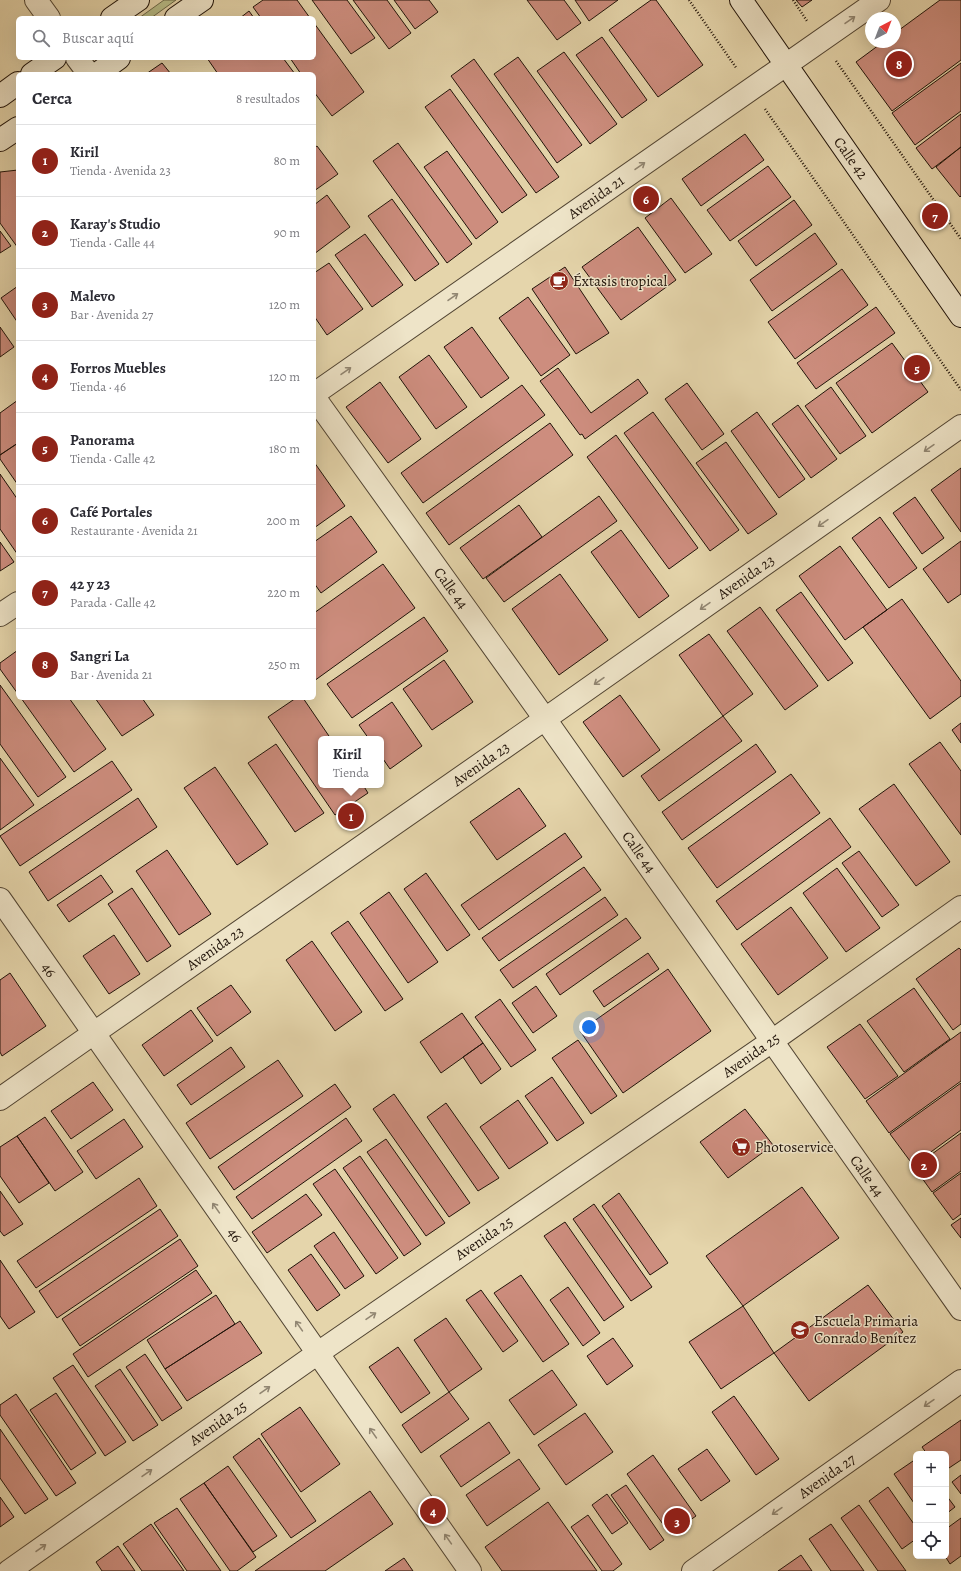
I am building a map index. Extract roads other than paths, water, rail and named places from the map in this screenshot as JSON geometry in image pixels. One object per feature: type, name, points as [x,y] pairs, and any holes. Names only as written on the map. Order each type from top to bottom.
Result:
[{"type":"street","points":[[36,0],[47,16]]},
{"type":"street","points":[[115,16],[138,0]]},
{"type":"street","points":[[179,16],[202,0]]},
{"type":"street","name":"Calle 42","points":[[741,0],[961,316]]},
{"type":"street","name":"Avenida 21","points":[[316,393],[878,0]]},
{"type":"street","points":[[35,72],[52,60]]},
{"type":"street","points":[[78,60],[88,72]]},
{"type":"street","points":[[100,72],[116,60]]},
{"type":"street","points":[[0,96],[16,84]]},
{"type":"street","points":[[0,140],[16,129]]},
{"type":"street","points":[[0,152],[16,148]]},
{"type":"street","name":"Calle 44","points":[[316,400],[545,719],[961,1309]]},
{"type":"street","name":"Avenida 23","points":[[0,1099],[545,719],[961,426]]},
{"type":"street","points":[[0,615],[16,603]]},
{"type":"street","name":"46","points":[[0,899],[470,1571]]},
{"type":"street","name":"Avenida 25","points":[[9,1571],[318,1353],[772,1041],[961,907]]},
{"type":"street","name":"Avenida 27","points":[[693,1571],[961,1381]]},
{"type":"place","name":"Sangri La","points":[[899,64]]},
{"type":"place","name":"Café Portales","points":[[646,199]]},
{"type":"place","name":"42 y 23","points":[[935,216]]},
{"type":"place","name":"Éxtasis tropical","points":[[559,281]]},
{"type":"place","name":"Panorama","points":[[917,368]]},
{"type":"place","name":"Kiril","points":[[351,816]]},
{"type":"place","name":"Photoservice","points":[[741,1147]]},
{"type":"place","name":"Karay's Studio","points":[[924,1165]]},
{"type":"place","name":"Escuela Primaria Conrado Benítez","points":[[800,1330]]},
{"type":"place","name":"Forros Muebles","points":[[433,1511]]},
{"type":"place","name":"Malevo","points":[[677,1521]]}]
